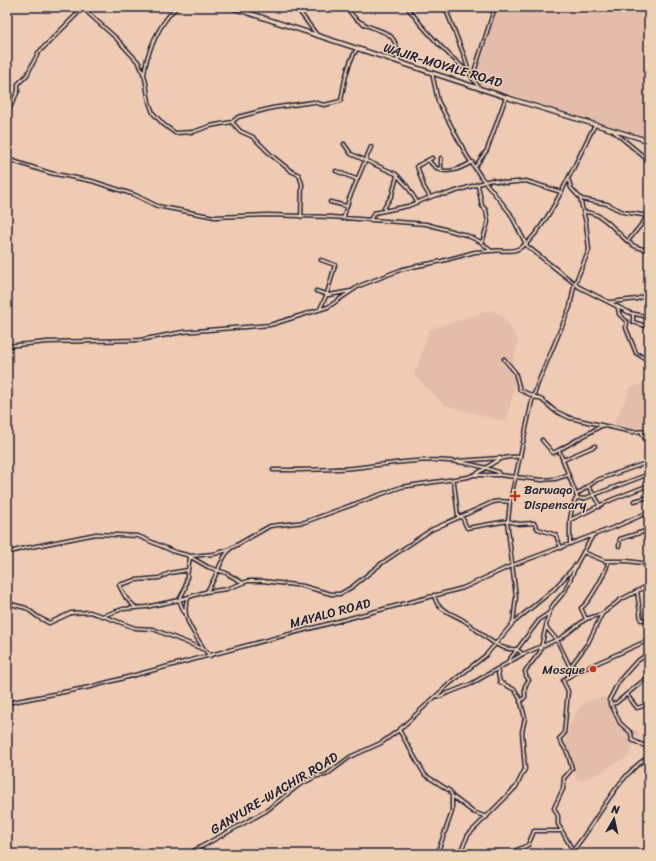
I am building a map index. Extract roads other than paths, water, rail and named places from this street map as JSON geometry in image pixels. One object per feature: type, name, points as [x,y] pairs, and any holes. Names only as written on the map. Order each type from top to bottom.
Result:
[{"type":"main road","name":"WAJIR-MOYALE ROAD","points":[[230,7],[239,8],[357,49],[649,141]]},
{"type":"street","points":[[7,114],[18,91],[18,84],[27,75],[38,53],[85,7],[88,14],[116,38],[139,63],[144,76],[149,102],[153,113],[163,124],[176,133],[193,132],[210,126],[232,122],[238,117],[272,108],[313,102],[324,104],[341,101],[347,78],[348,65],[357,49]]},
{"type":"street","points":[[144,76],[148,55],[162,26],[177,7]]},
{"type":"street","points":[[296,7],[318,36]]},
{"type":"street","points":[[346,7],[355,19],[390,36],[397,44],[398,62]]},
{"type":"street","points":[[407,7],[455,62],[469,73]]},
{"type":"street","points":[[445,7],[465,58],[469,73],[478,87]]},
{"type":"street","points":[[472,79],[495,7]]},
{"type":"street","points":[[432,73],[438,101],[475,167],[510,213],[526,244],[552,267],[576,284],[611,302],[618,308],[633,314],[649,317]]},
{"type":"street","points":[[475,167],[486,150],[506,96]]},
{"type":"street","points":[[232,122],[240,131],[253,137],[271,155],[291,171],[299,175],[302,184],[301,217]]},
{"type":"street","points":[[316,291],[327,294],[353,290],[403,269],[449,260],[475,252],[516,250],[526,244],[540,226],[568,180],[596,124]]},
{"type":"street","points":[[611,129],[616,135],[649,161]]},
{"type":"street","points":[[344,144],[351,154],[397,176],[407,186],[417,203]]},
{"type":"street","points":[[343,219],[356,179],[366,161],[371,147]]},
{"type":"street","points":[[430,197],[424,187],[417,166],[429,161],[432,158]]},
{"type":"street","points":[[441,158],[441,170]]},
{"type":"street","points":[[7,159],[44,171],[92,181],[135,196],[157,206],[220,218],[268,215],[370,220],[431,225],[460,233],[482,243],[491,251]]},
{"type":"street","points":[[429,161],[434,168],[441,170],[458,170],[472,162]]},
{"type":"street","points":[[336,171],[356,179]]},
{"type":"street","points":[[385,210],[384,208],[392,195],[397,176]]},
{"type":"street","points":[[370,220],[374,213],[417,203],[430,197],[447,194],[495,179],[506,183],[518,183],[525,181],[561,192]]},
{"type":"street","points":[[513,623],[516,597],[508,521],[510,502],[521,457],[525,428],[534,396],[570,307],[576,284],[589,250],[584,212],[580,198],[571,188],[568,180]]},
{"type":"street","points":[[478,185],[482,206],[486,210],[488,222],[482,243]]},
{"type":"street","points":[[580,198],[607,204],[623,212],[648,216],[628,241]]},
{"type":"street","points":[[330,202],[346,206]]},
{"type":"street","points":[[584,212],[595,213],[605,219],[637,248],[649,249]]},
{"type":"street","points":[[319,310],[327,294],[335,265],[321,260]]},
{"type":"street","points":[[7,347],[47,342],[140,340],[183,332],[275,323],[333,305],[353,290]]},
{"type":"street","points":[[611,302],[637,299],[649,294]]},
{"type":"street","points":[[618,308],[619,314],[627,322],[633,322],[649,327]]},
{"type":"street","points":[[633,314],[633,322]]},
{"type":"street","points":[[627,322],[626,328],[636,353],[649,361]]},
{"type":"street","points":[[504,359],[515,372],[520,390],[542,400],[552,409],[563,415],[602,426],[642,433],[649,432]]},
{"type":"street","points":[[542,440],[553,453],[602,426]]},
{"type":"street","points":[[642,433],[649,447]]},
{"type":"street","points":[[563,460],[595,446]]},
{"type":"street","points":[[559,450],[576,497]]},
{"type":"street","points":[[457,462],[521,457]]},
{"type":"street","points":[[474,475],[501,458]]},
{"type":"street","points":[[273,470],[330,469],[429,459],[487,467],[498,472],[499,475]]},
{"type":"street","points":[[570,544],[571,510],[576,497],[588,486],[613,474],[649,462]]},
{"type":"street","points":[[186,555],[222,553],[270,526],[304,522],[401,487],[451,480],[474,475],[499,475],[542,480],[554,479],[568,474]]},
{"type":"street","points":[[576,497],[583,499],[649,474]]},
{"type":"street","points":[[451,480],[454,483],[458,516],[462,517],[467,528],[508,521],[520,524],[534,523],[538,529],[556,535],[561,548]]},
{"type":"street","points":[[570,520],[611,500],[649,485]]},
{"type":"street","points":[[588,486],[599,506]]},
{"type":"street","points":[[634,501],[649,497]]},
{"type":"street","points":[[102,616],[123,609],[179,600],[205,592],[227,589],[243,583],[257,581],[308,586],[331,594],[340,594],[431,530],[496,501],[510,502]]},
{"type":"street","name":"MAYALO ROAD","points":[[7,703],[90,687],[474,584],[512,565],[561,548],[649,512]]},
{"type":"street","points":[[619,546],[620,539],[640,535],[649,530]]},
{"type":"street","points":[[7,554],[22,549],[96,534],[138,536],[186,555],[208,567],[218,569],[243,583]]},
{"type":"street","name":"GANYURE-WACHIR ROAD","points":[[188,854],[266,811],[299,785],[317,776],[326,775],[350,757],[381,743],[399,730],[414,715],[436,698],[448,685],[486,655],[513,623],[554,589],[576,565],[593,535]]},
{"type":"street","points":[[205,592],[213,583],[222,557],[233,546]]},
{"type":"street","points":[[583,552],[594,558],[608,562],[627,561],[649,564]]},
{"type":"street","points":[[190,557],[185,589],[179,600],[186,620],[210,656]]},
{"type":"street","points":[[586,619],[581,608],[588,600],[607,570],[608,562]]},
{"type":"street","points":[[520,702],[525,697],[525,686],[529,680],[525,671],[540,652],[550,612],[553,605],[565,591],[576,565]]},
{"type":"street","points":[[136,608],[126,598],[119,585],[136,580],[159,578],[170,572],[188,570]]},
{"type":"street","points":[[436,698],[471,684],[523,654],[556,640],[586,619],[602,614],[620,600],[628,598],[637,591],[649,585]]},
{"type":"street","points":[[637,591],[641,620],[649,620]]},
{"type":"street","points":[[434,595],[436,603],[440,608],[464,620],[496,643],[511,650],[516,649],[523,654]]},
{"type":"street","points":[[184,613],[189,597]]},
{"type":"street","points":[[7,603],[26,608],[49,623],[64,615],[80,611],[102,616],[134,628],[153,629],[205,650]]},
{"type":"street","points":[[506,664],[540,619],[550,612]]},
{"type":"street","points":[[570,667],[588,643],[602,614]]},
{"type":"street","points":[[546,627],[556,640],[573,674]]},
{"type":"street","points":[[573,851],[562,832],[554,808],[563,789],[564,778],[572,769],[568,754],[559,739],[564,734],[568,691],[563,681],[573,674],[649,640]]},
{"type":"street","points":[[646,641],[648,650],[646,655],[636,662],[620,681],[610,699],[610,704],[620,723],[631,733],[632,740],[649,748]]},
{"type":"street","points":[[456,854],[462,848],[468,835],[516,787],[526,769],[522,732],[525,718],[515,690],[500,682],[497,669]]},
{"type":"street","points":[[610,704],[616,703],[649,676]]},
{"type":"street","points":[[626,694],[637,708],[649,704]]},
{"type":"street","points":[[399,730],[425,775],[446,788],[452,796],[473,812],[487,817]]},
{"type":"street","points":[[570,854],[614,790],[641,761],[649,756]]},
{"type":"street","points":[[437,854],[452,812],[452,796]]},
{"type":"street","points":[[508,854],[528,845],[534,831],[558,830],[562,832]]},
{"type":"street","points":[[488,854],[496,852],[502,854]]},
{"type":"place","name":"Barwaqo Dispensary","points":[[515,496]]},
{"type":"place","name":"Mosque","points":[[593,669]]}]
